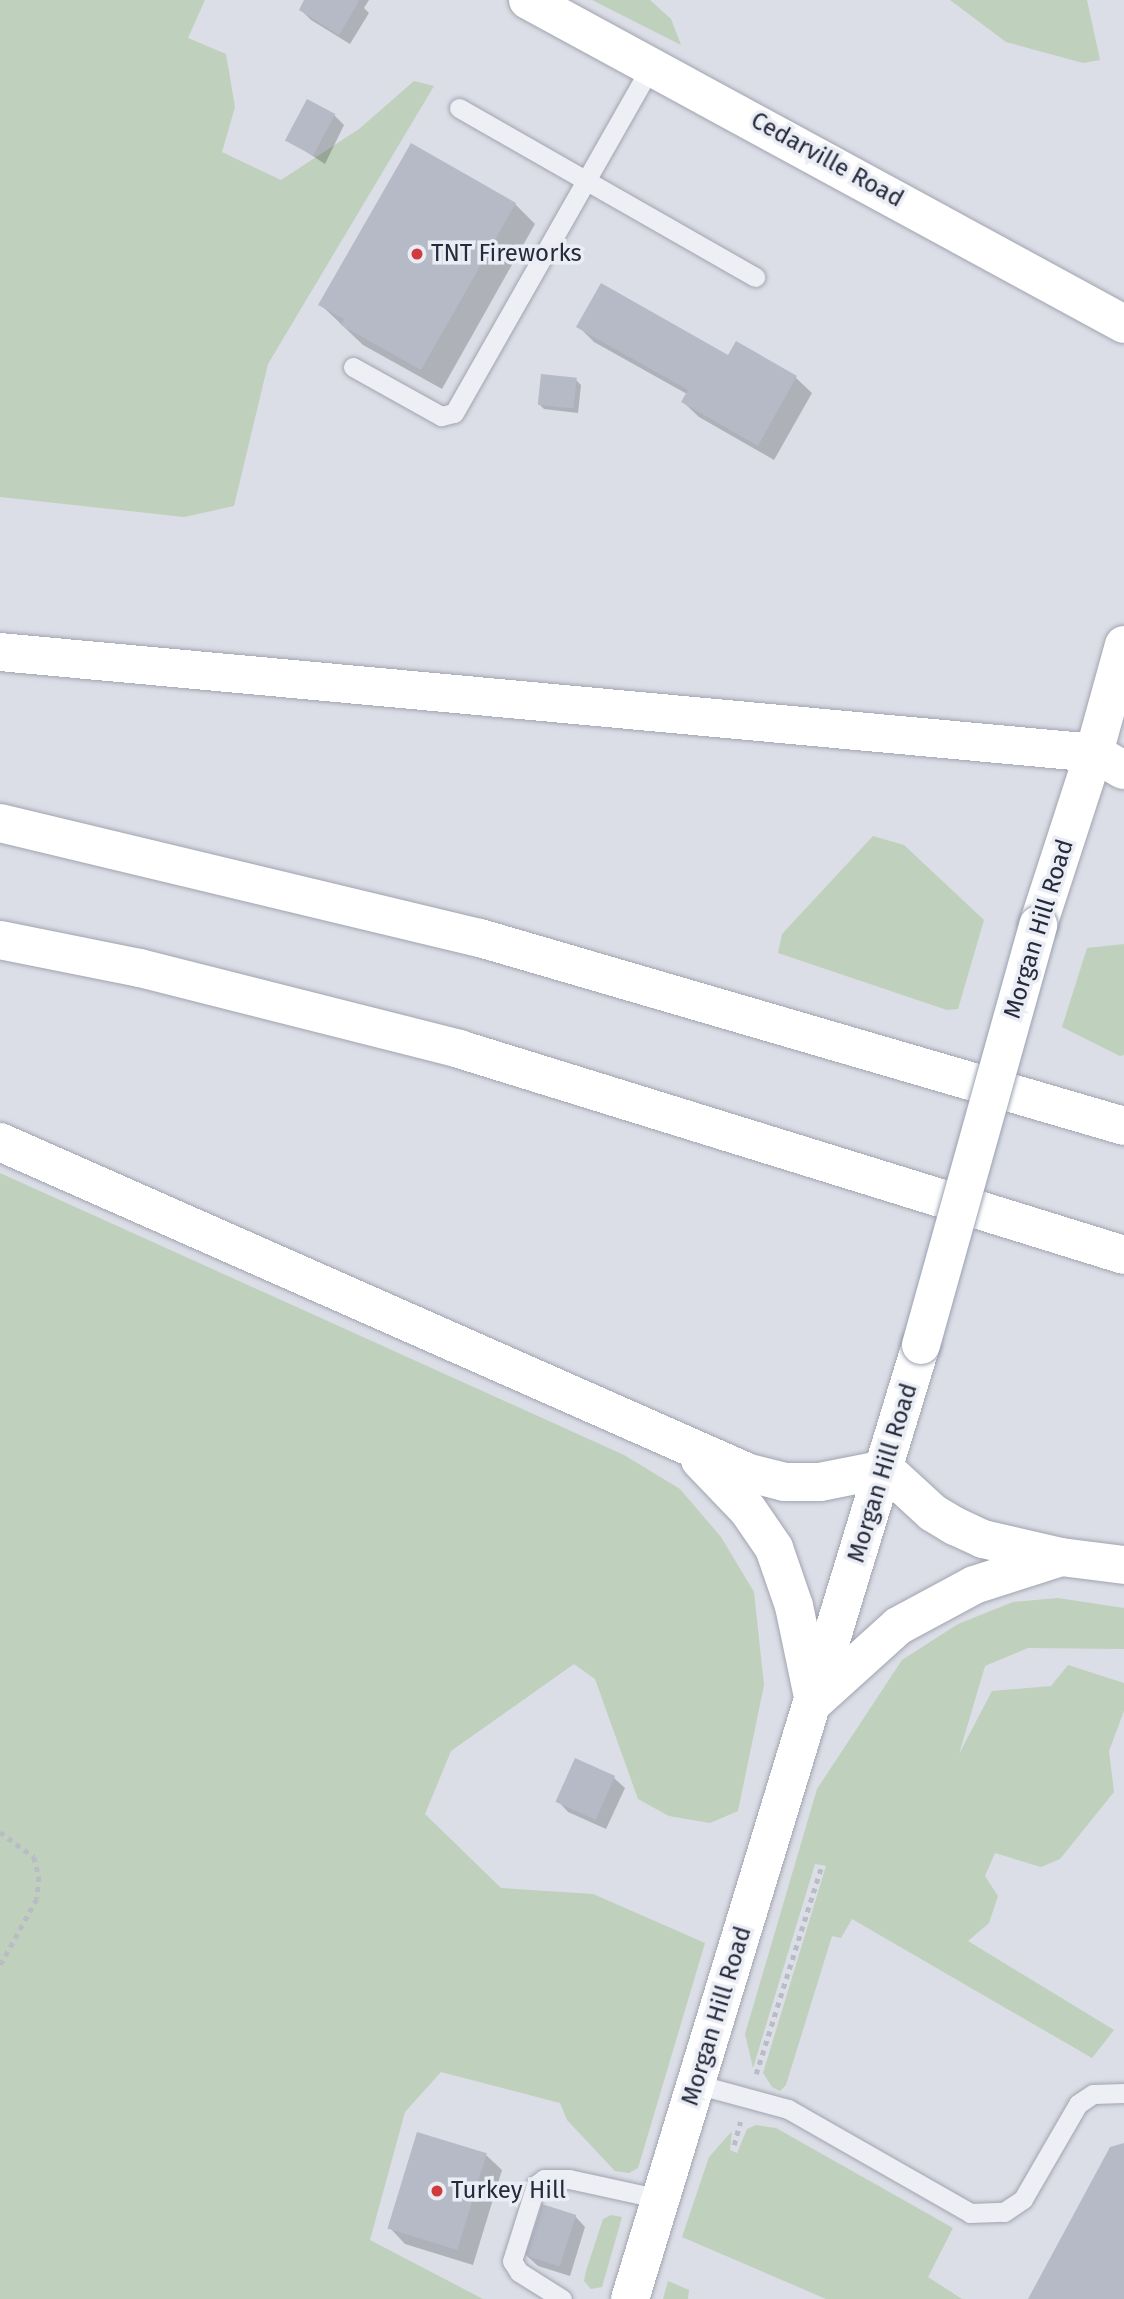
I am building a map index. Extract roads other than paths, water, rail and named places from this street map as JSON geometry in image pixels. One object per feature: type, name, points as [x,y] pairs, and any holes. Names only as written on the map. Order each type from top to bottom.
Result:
[{"type":"main road","name":"Cedarville Road","points":[[528,0],[652,64],[1124,324]]},
{"type":"main road","name":"Morgan Hill Road","points":[[631,2299],[885,1469],[1038,925],[1109,761],[1124,645]]},
{"type":"main road","points":[[0,652],[1109,761]]},
{"type":"main road","points":[[0,823],[480,938],[744,1012],[1124,1126]]},
{"type":"main road","points":[[0,940],[140,968],[459,1049],[1124,1255]]},
{"type":"main road","points":[[0,1142],[750,1473],[784,1482],[828,1481],[885,1469],[933,1513],[983,1539],[1061,1557],[1124,1565]]},
{"type":"main road","points":[[673,1440],[708,1466],[770,1539],[794,1606],[814,1702],[909,1619],[974,1585],[1061,1557]]},
{"type":"lane","points":[[353,367],[449,417],[652,64]]},
{"type":"lane","points":[[459,108],[755,277]]},
{"type":"lane","points":[[696,2084],[788,2109],[970,2213],[1004,2212],[1023,2199],[1078,2105],[1094,2094],[1124,2093]]},
{"type":"lane","points":[[562,2299],[519,2272],[512,2261],[536,2185],[544,2179],[569,2179],[661,2199]]},
{"type":"place","name":"TNT Fireworks","points":[[417,254]]},
{"type":"place","name":"Turkey Hill","points":[[437,2191]]}]
